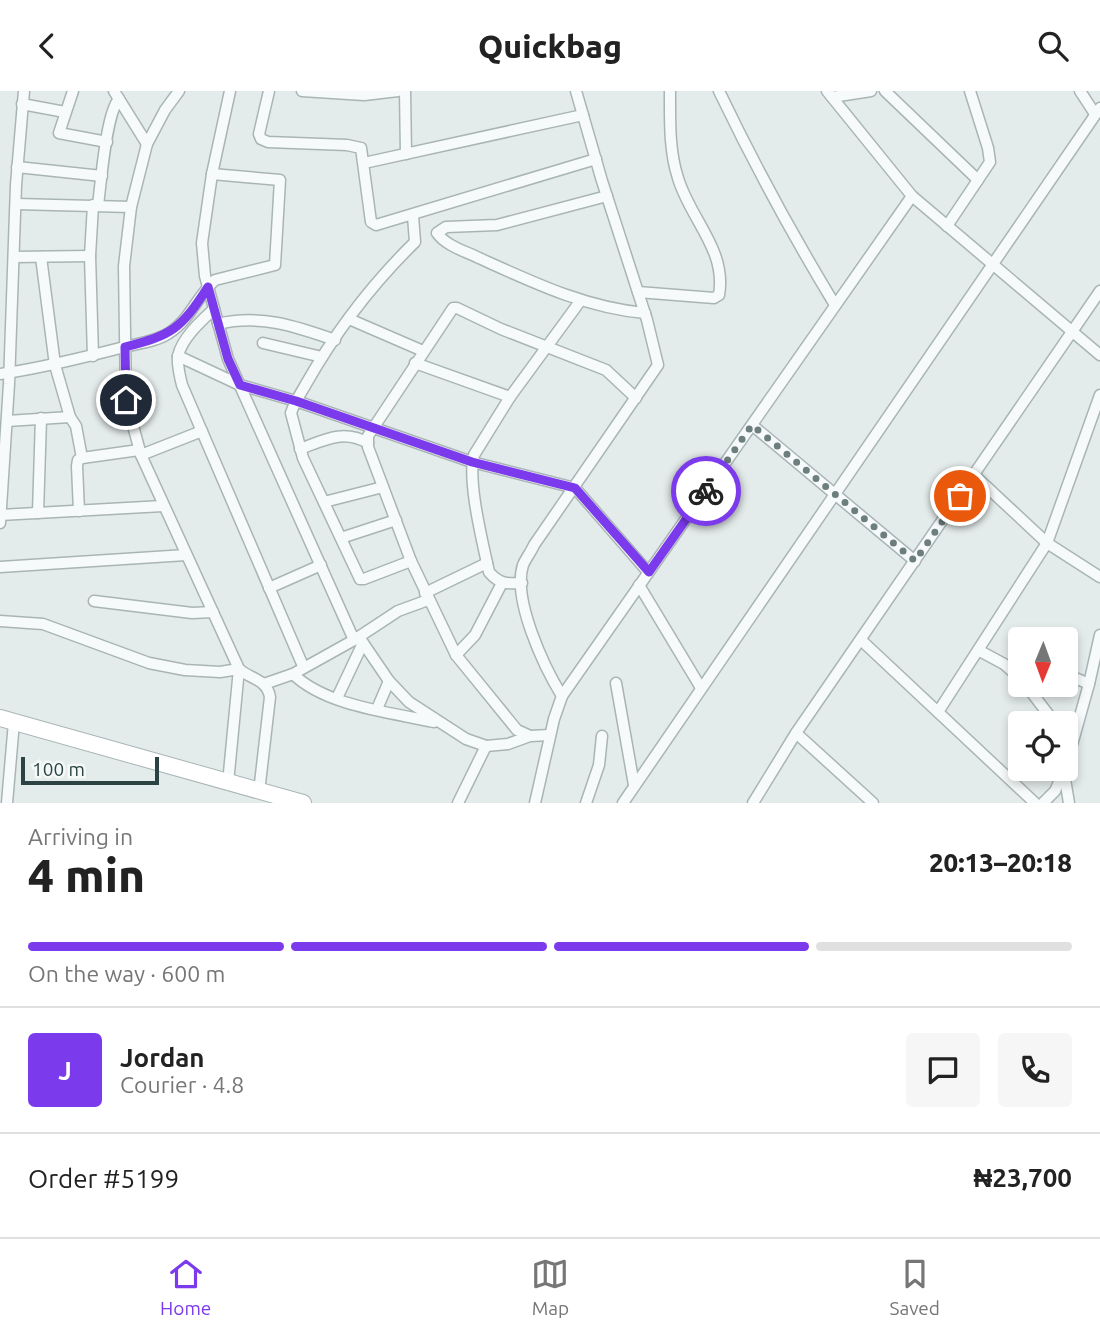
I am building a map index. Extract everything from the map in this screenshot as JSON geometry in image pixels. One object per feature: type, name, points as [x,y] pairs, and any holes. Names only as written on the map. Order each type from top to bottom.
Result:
[{"type":"main road","points":[[7,720],[259,792],[277,800],[303,803]]},
{"type":"street","points":[[0,523],[7,421],[17,167],[24,91]]},
{"type":"street","points":[[73,91],[59,133],[107,142]]},
{"type":"street","points":[[178,91],[148,144],[131,207],[124,266],[126,400],[140,453],[239,669],[228,783]]},
{"type":"street","points":[[230,91],[212,174],[202,261],[228,359],[321,565],[359,640],[389,681],[409,702],[438,723],[466,739],[486,746],[508,744],[530,736],[550,736]]},
{"type":"street","points":[[270,91],[259,135],[261,139],[268,142],[352,145],[363,152],[371,222],[380,225],[413,219],[596,159]]},
{"type":"street","points":[[302,91],[359,94],[398,91]]},
{"type":"street","points":[[405,91],[406,154]]},
{"type":"street","points":[[562,696],[535,646],[522,583],[523,566],[534,545],[658,365],[646,317],[576,91]]},
{"type":"street","points":[[638,292],[714,297],[719,295],[718,260],[677,177],[670,122],[670,91]]},
{"type":"street","points":[[719,91],[740,135],[835,305]]},
{"type":"street","points":[[830,94],[871,91]]},
{"type":"street","points":[[885,91],[978,180]]},
{"type":"street","points":[[947,226],[991,157],[970,91]]},
{"type":"street","points":[[623,803],[1097,111],[1080,91]]},
{"type":"street","points":[[830,94],[912,196],[1100,355]]},
{"type":"street","points":[[117,95],[148,144]]},
{"type":"street","points":[[93,356],[90,256],[96,205],[117,95]]},
{"type":"street","points":[[22,104],[65,113]]},
{"type":"street","points":[[364,163],[583,115]]},
{"type":"street","points":[[17,167],[102,176]]},
{"type":"street","points":[[7,376],[125,351],[158,339],[186,319],[208,290],[222,277],[277,264],[281,183],[277,179],[212,174]]},
{"type":"street","points":[[607,196],[497,225],[446,227],[437,233],[452,245],[541,286],[580,301],[646,317]]},
{"type":"street","points":[[535,803],[562,696],[912,196]]},
{"type":"street","points":[[16,204],[131,207]]},
{"type":"street","points":[[411,561],[360,579],[300,449],[291,413],[322,357],[349,319],[375,285],[415,242],[413,219]]},
{"type":"street","points":[[0,254],[90,256]]},
{"type":"street","points":[[41,257],[56,367],[70,417],[76,426],[82,458]]},
{"type":"street","points":[[0,292],[13,291]]},
{"type":"street","points":[[753,803],[796,733],[1100,291]]},
{"type":"street","points":[[522,583],[502,583],[495,580],[489,572],[473,484],[472,462],[474,454],[510,397],[580,301]]},
{"type":"street","points":[[213,307],[178,356],[182,385],[303,666]]},
{"type":"street","points":[[530,736],[517,730],[509,722],[456,655],[411,561],[383,487],[368,443],[372,429],[453,308],[547,348],[606,369],[636,398]]},
{"type":"street","points":[[218,324],[238,319],[264,320],[335,339]]},
{"type":"street","points":[[349,319],[423,351]]},
{"type":"street","points":[[262,343],[322,357]]},
{"type":"street","points":[[178,356],[240,385],[296,401],[372,429],[472,462],[575,488],[649,572]]},
{"type":"street","points":[[415,362],[510,397]]},
{"type":"street","points":[[938,712],[1046,543],[1100,395]]},
{"type":"street","points":[[7,421],[70,417]]},
{"type":"street","points":[[38,513],[41,418]]},
{"type":"street","points":[[752,425],[915,561]]},
{"type":"street","points":[[79,511],[78,460],[140,453],[202,431]]},
{"type":"street","points":[[300,449],[350,435],[368,443]]},
{"type":"street","points":[[974,475],[1046,543],[1100,577]]},
{"type":"street","points":[[324,502],[383,487]]},
{"type":"street","points":[[0,515],[163,506]]},
{"type":"street","points":[[341,538],[396,520]]},
{"type":"street","points":[[0,567],[186,555]]},
{"type":"street","points":[[264,684],[293,674],[303,666],[359,640],[398,611],[487,563]]},
{"type":"street","points":[[269,588],[321,565]]},
{"type":"street","points":[[456,655],[475,635],[502,583]]},
{"type":"street","points":[[639,586],[701,688]]},
{"type":"street","points":[[94,601],[191,613],[213,612]]},
{"type":"street","points":[[0,621],[43,624],[149,663],[185,670],[219,672],[239,669],[264,684],[270,697],[259,792]]},
{"type":"street","points":[[1078,714],[1096,671],[1100,635]]},
{"type":"street","points":[[337,698],[359,640]]},
{"type":"street","points":[[861,640],[1035,803]]},
{"type":"street","points":[[978,650],[1008,666]]},
{"type":"street","points":[[293,674],[316,692],[438,723]]},
{"type":"street","points":[[1078,679],[1089,684]]},
{"type":"street","points":[[377,709],[389,681]]},
{"type":"street","points":[[615,683],[634,785]]},
{"type":"street","points":[[7,720],[7,803]]},
{"type":"street","points":[[796,733],[873,803]]},
{"type":"street","points":[[586,803],[599,765],[602,736]]},
{"type":"street","points":[[458,803],[486,746]]},
{"type":"street","points":[[1043,803],[1055,791],[1060,781]]},
{"type":"street","points":[[1066,781],[1069,803]]},
{"type":"way so far","points":[[706,491],[752,425],[915,561],[960,496]]},
{"type":"route","points":[[126,400],[125,347],[158,339],[170,333],[186,319],[208,287],[228,359],[240,385],[296,401],[472,462],[575,488],[649,572],[706,491]]}]
